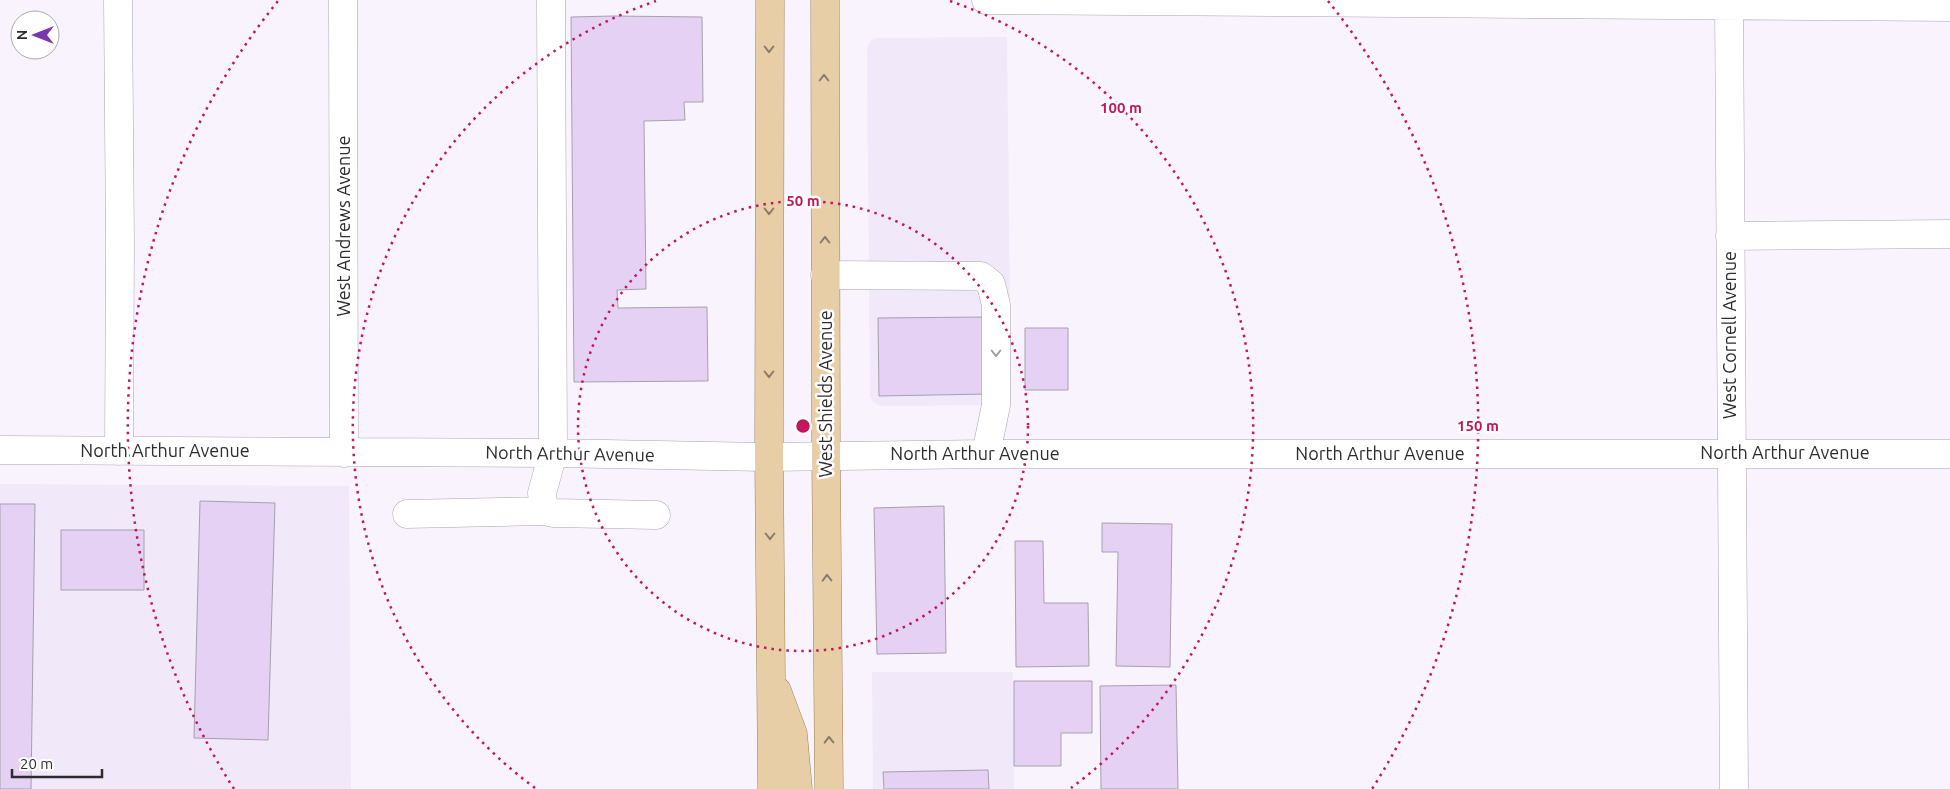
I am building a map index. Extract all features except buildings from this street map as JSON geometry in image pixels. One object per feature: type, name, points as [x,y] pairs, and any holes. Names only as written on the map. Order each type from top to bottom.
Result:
[{"type":"main road","points":[[770,0],[769,457],[772,789]]},
{"type":"main road","name":"West Shields Avenue","points":[[825,0],[826,455],[830,789]]},
{"type":"main road","points":[[770,674],[794,734],[798,789]]},
{"type":"street","points":[[118,0],[119,451]]},
{"type":"street","name":"West Andrews Avenue","points":[[343,0],[344,453]]},
{"type":"street","points":[[544,511],[542,493],[553,453],[551,0]]},
{"type":"street","points":[[986,0],[1729,3],[1950,7]]},
{"type":"street","name":"West Cornell Avenue","points":[[1729,3],[1734,789]]},
{"type":"street","points":[[1730,236],[1950,234]]},
{"type":"street","points":[[825,275],[981,276],[991,284],[996,305],[996,405],[986,454]]},
{"type":"street","name":"North Arthur Avenue","points":[[0,450],[553,453],[769,457],[986,454],[1950,454]]},
{"type":"street","points":[[407,514],[544,511],[554,513],[656,515]]},
{"type":"shaded area","points":[[1007,37],[1011,405],[881,406],[873,402],[870,396],[867,49],[870,41],[877,38]]},
{"type":"shaded area","points":[[0,484],[349,486],[351,789],[0,789]]},
{"type":"shaded area","points":[[872,672],[1013,672],[1014,789],[873,789]]}]
